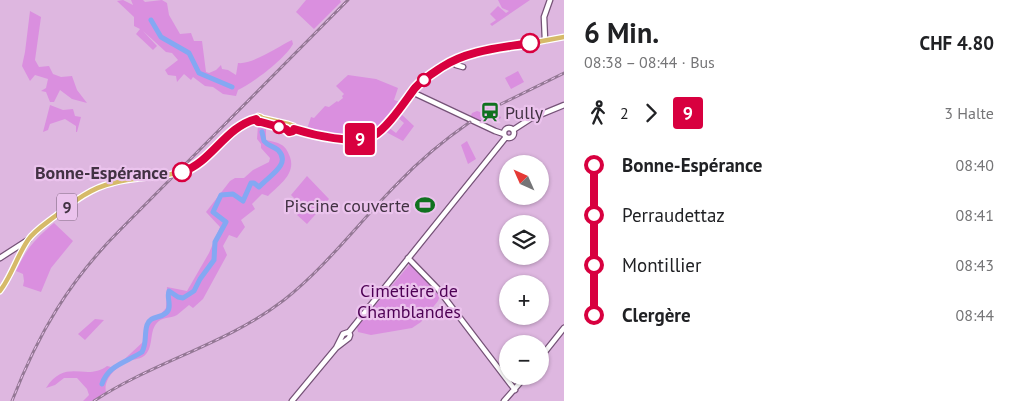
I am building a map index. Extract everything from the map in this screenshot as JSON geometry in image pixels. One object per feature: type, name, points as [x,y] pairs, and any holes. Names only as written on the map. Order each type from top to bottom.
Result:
[{"type":"main road","points":[[262,120],[290,132],[294,129],[348,139],[370,137],[382,129],[425,79],[452,61],[467,55],[564,37]]},
{"type":"main road","name":"9","points":[[0,290],[20,253],[19,247],[60,212],[87,193],[113,182],[166,175],[192,168],[211,154],[239,126],[256,119],[258,122],[262,120]]},
{"type":"main road","points":[[262,120],[292,124],[294,129]]},
{"type":"main road","points":[[286,129],[288,124]]},
{"type":"street","points":[[545,40],[544,17],[550,0]]},
{"type":"street","points":[[452,61],[461,67],[458,58]]},
{"type":"street","points":[[412,92],[510,138],[513,136],[513,130],[530,119],[564,105]]},
{"type":"street","points":[[495,131],[502,142]]},
{"type":"street","points":[[292,401],[343,339],[343,334],[349,332],[502,142],[505,135]]},
{"type":"street","points":[[0,258],[19,247]]},
{"type":"street","points":[[408,258],[441,293],[515,390]]},
{"type":"street","points":[[549,347],[564,328]]},
{"type":"street","points":[[504,401],[519,385]]},
{"type":"green space","points":[[123,0],[133,5],[131,0],[143,0],[145,2],[162,0],[167,3],[169,15],[180,34],[191,33],[194,41],[202,41],[206,72],[209,73],[221,65],[222,69],[236,75],[238,63],[251,61],[292,40],[293,44],[283,57],[268,70],[238,90],[236,96],[223,94],[213,87],[205,86],[193,77],[191,80],[184,74],[177,82],[176,76],[168,75],[165,70],[178,60],[172,53],[166,52],[143,31],[157,46],[153,50],[136,34],[140,29],[134,26],[134,17],[117,1]]},
{"type":"green space","points":[[306,0],[340,0],[341,2],[314,29],[296,12]]},
{"type":"green space","points":[[498,0],[530,0],[492,26],[490,24],[496,20],[490,14],[498,6],[506,13],[509,11],[502,8]]},
{"type":"green space","points":[[30,11],[41,17],[35,60],[39,67],[49,66],[53,74],[61,77],[72,76],[77,90],[87,103],[72,99],[60,90],[54,102],[50,102],[46,92],[41,91],[46,88],[48,79],[35,75],[30,81],[22,66]]},
{"type":"green space","points":[[518,71],[524,82],[511,89],[505,78]]},
{"type":"green space","points":[[348,75],[376,79],[398,88],[394,100],[400,102],[376,129],[368,133],[351,136],[307,129],[311,117],[314,118],[325,106],[329,107],[343,98],[344,94],[336,86]]},
{"type":"green space","points":[[50,105],[63,110],[73,109],[75,116],[81,117],[77,132],[76,126],[65,119],[50,124],[48,130],[43,132]]},
{"type":"green space","points":[[487,107],[491,112],[497,110],[501,118],[499,119],[495,113],[480,122],[470,118],[472,113],[477,111],[483,113]]},
{"type":"green space","points":[[399,112],[414,126],[403,141],[384,131],[388,127],[396,133],[404,123],[396,116]]},
{"type":"green space","points":[[258,125],[266,128],[266,140],[284,146],[290,157],[291,169],[285,179],[268,196],[262,194],[252,204],[255,209],[241,220],[245,227],[237,238],[229,235],[223,246],[227,255],[203,299],[193,308],[189,305],[177,315],[158,321],[154,328],[147,353],[118,367],[106,383],[106,392],[92,401],[83,401],[89,395],[87,389],[77,378],[64,378],[55,385],[46,388],[61,374],[91,372],[107,366],[115,368],[144,341],[145,331],[152,319],[161,314],[166,308],[167,287],[187,291],[209,253],[220,227],[206,212],[230,181],[235,178],[244,178],[253,170],[269,162],[270,158],[261,148],[261,144],[257,139]]},
{"type":"green space","points":[[467,141],[476,159],[468,164],[461,145]]},
{"type":"green space","points":[[307,176],[329,199],[307,224],[297,215],[303,207],[291,195]]},
{"type":"green space","points":[[54,223],[73,241],[51,268],[41,292],[23,286],[23,274],[16,271],[32,244]]},
{"type":"green space","name":"Cimetière de Chamblandes","points":[[410,264],[426,278],[440,296],[438,301],[421,322],[412,328],[371,335],[358,332],[357,327]]},
{"type":"green space","points":[[95,319],[104,320],[85,340],[78,334]]},
{"type":"waterway","points":[[151,20],[161,37],[189,53],[199,73],[232,87]]},
{"type":"waterway","points":[[102,384],[113,368],[142,352],[147,325],[153,318],[163,315],[168,311],[169,291],[183,298],[194,291],[214,260],[215,242],[226,222],[213,212],[221,195],[233,194],[243,201],[251,183],[259,187],[278,170],[281,165],[282,155],[264,141],[262,132]]},
{"type":"railway","points":[[12,401],[44,331],[85,269],[120,230],[348,0]]},
{"type":"railway","points":[[501,104],[564,73]]},
{"type":"railway","points":[[94,401],[141,375],[239,329],[284,300],[315,273],[415,166],[470,122]]},
{"type":"bus line","name":"9","points":[[182,172],[200,163],[239,126],[256,119],[258,122],[286,129],[289,132],[294,129],[348,139],[370,137],[382,129],[417,86],[443,66],[467,55],[530,43]]},
{"type":"place","name":"Pully","points":[[490,112]]},
{"type":"place","name":"Bonne-Espérance","points":[[182,172]]},
{"type":"place","name":"Piscine couverte","points":[[425,205]]}]
